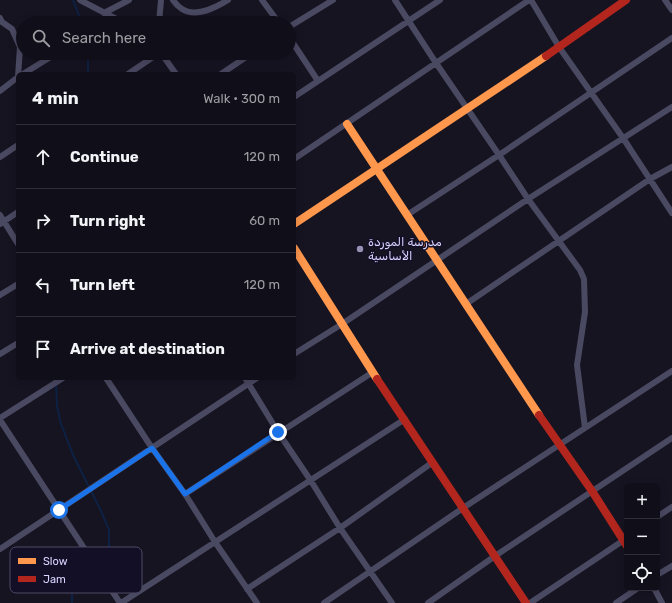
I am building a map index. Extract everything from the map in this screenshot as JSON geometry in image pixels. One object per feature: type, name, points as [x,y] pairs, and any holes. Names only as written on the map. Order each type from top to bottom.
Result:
[{"type":"main road","points":[[296,223],[559,47],[626,0]]},
{"type":"main road","points":[[347,124],[559,445],[624,538]]},
{"type":"main road","points":[[296,251],[373,372],[526,603]]},
{"type":"street","points":[[80,0],[110,16]]},
{"type":"street","points":[[104,13],[129,0]]},
{"type":"street","points":[[159,16],[161,0]]},
{"type":"street","points":[[173,0],[182,10],[197,13],[210,9],[228,0]]},
{"type":"street","points":[[262,0],[274,16]]},
{"type":"street","points":[[296,23],[333,0]]},
{"type":"street","points":[[395,0],[436,64],[528,199],[580,270],[584,279],[585,312],[577,365],[585,428]]},
{"type":"street","points":[[296,96],[440,0]]},
{"type":"street","points":[[296,158],[530,0],[559,47],[623,138],[672,213]]},
{"type":"street","points":[[665,0],[672,10]]},
{"type":"street","points":[[0,18],[2,22],[12,28],[16,38]]},
{"type":"street","points":[[407,215],[499,155],[590,92],[672,38]]},
{"type":"street","points":[[296,48],[318,81]]},
{"type":"street","points":[[18,72],[19,60]]},
{"type":"street","points":[[26,72],[46,60]]},
{"type":"street","points":[[131,72],[149,60]]},
{"type":"street","points":[[165,60],[174,72]]},
{"type":"street","points":[[224,72],[242,60]]},
{"type":"street","points":[[0,91],[16,79]]},
{"type":"street","points":[[296,353],[342,324],[528,199],[672,107]]},
{"type":"street","points":[[0,157],[16,146]]},
{"type":"street","points":[[466,304],[650,179],[672,167]]},
{"type":"street","points":[[2,223],[16,213]]},
{"type":"street","points":[[0,215],[2,223],[16,241]]},
{"type":"street","points":[[0,295],[16,285]]},
{"type":"street","points":[[0,354],[16,344]]},
{"type":"street","points":[[324,603],[463,508],[672,371]]},
{"type":"street","points":[[185,494],[278,432],[373,372]]},
{"type":"street","points":[[60,380],[0,419],[83,547]]},
{"type":"street","points":[[107,380],[257,603]]},
{"type":"street","points":[[0,550],[152,448],[247,380],[278,432],[311,480],[340,528],[392,603]]},
{"type":"street","points":[[142,589],[404,419]]},
{"type":"street","points":[[428,603],[495,556],[672,438]]},
{"type":"street","points":[[247,589],[340,528],[433,462]]},
{"type":"street","points":[[660,515],[672,507]]},
{"type":"street","points":[[530,603],[624,542]]},
{"type":"street","points":[[660,573],[672,566]]},
{"type":"street","points":[[616,603],[634,591]]},
{"type":"street","points":[[656,591],[662,603]]},
{"type":"street","points":[[113,593],[120,603],[136,593]]},
{"type":"waterway","points":[[73,0],[79,16]]},
{"type":"waterway","points":[[88,60],[88,72]]},
{"type":"waterway","points":[[56,385],[57,406],[61,424],[73,455],[109,530],[108,547]]},
{"type":"waterway","points":[[72,593],[72,603]]},
{"type":"traffic: slow","points":[[296,223],[546,56]]},
{"type":"traffic: slow","points":[[347,124],[539,415]]},
{"type":"traffic: slow","points":[[296,251],[377,379]]},
{"type":"traffic: jam","points":[[546,56],[626,0]]},
{"type":"traffic: jam","points":[[377,379],[526,603]]},
{"type":"traffic: jam","points":[[539,415],[592,491],[624,541]]},
{"type":"place","name":"مدرسة الموردة الأساسية","points":[[360,249]]},
{"type":"route","points":[[59,510],[152,448],[185,494],[278,432]]}]
